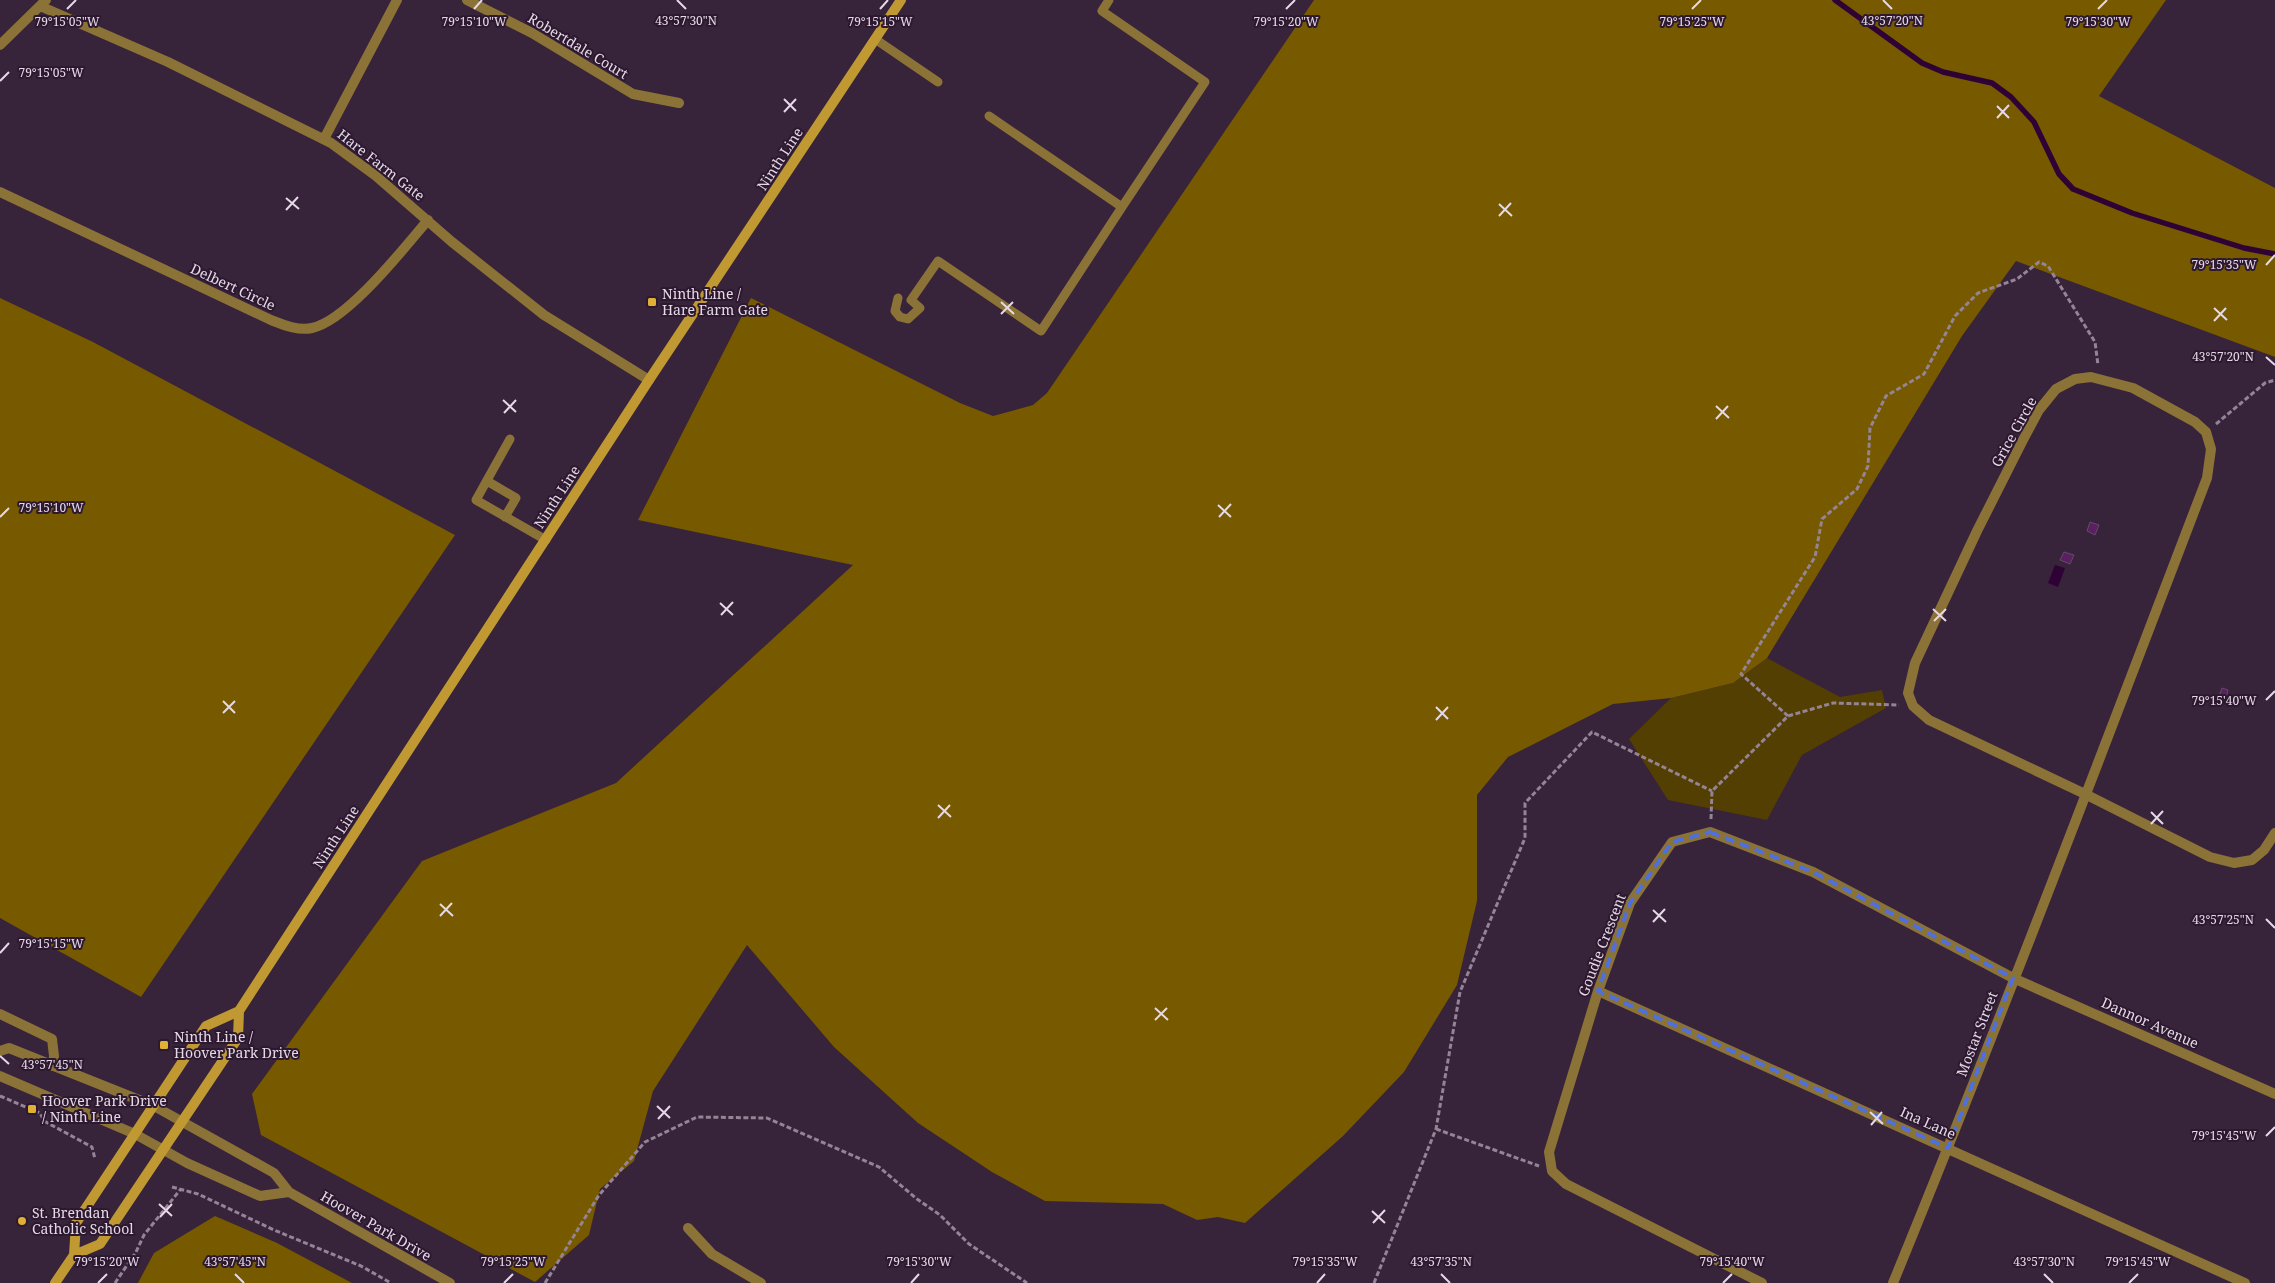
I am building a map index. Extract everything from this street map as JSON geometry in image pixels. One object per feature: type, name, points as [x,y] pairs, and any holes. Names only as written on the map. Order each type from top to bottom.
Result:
[{"type":"main road","name":"Ninth Line","points":[[239,1011],[649,380],[901,0]]},
{"type":"main road","points":[[55,1283],[74,1255],[76,1223],[206,1026],[239,1011],[238,1038],[100,1244],[74,1255]]},
{"type":"street","points":[[324,139],[397,0]]},
{"type":"street","name":"Robertdale Court","points":[[467,0],[532,34],[633,94],[679,103]]},
{"type":"street","points":[[0,45],[43,3]]},
{"type":"street","name":"Hare Farm Gate","points":[[43,3],[324,139],[362,164],[452,242],[544,315],[649,380]]},
{"type":"street","name":"Delbert Circle","points":[[0,192],[272,320],[299,329],[320,326],[347,307],[394,260],[428,220]]},
{"type":"street","name":"Grice Circle","points":[[1913,706],[1908,693],[1915,663],[1977,530],[2039,410],[2056,390],[2075,379],[2090,377],[2133,388],[2195,422],[2206,432]]},
{"type":"street","points":[[2085,794],[2207,478],[2211,449],[2206,432]]},
{"type":"street","points":[[1913,706],[1929,720],[2085,794],[2210,857],[2234,863],[2252,860],[2264,850],[2275,833]]},
{"type":"street","name":"Mostar Street","points":[[1893,1283],[1948,1148],[2085,794]]},
{"type":"street","points":[[1710,832],[1814,872],[2013,978]]},
{"type":"street","name":"Goudie Crescent","points":[[1552,1171],[1549,1152],[1598,991],[1630,903],[1672,842],[1710,832]]},
{"type":"street","name":"Dannor Avenue","points":[[2013,978],[2275,1094]]},
{"type":"street","name":"Ina Lane","points":[[1598,991],[2245,1283]]},
{"type":"street","points":[[0,1014],[39,1031],[52,1039],[53,1066]]},
{"type":"street","name":"Hoover Park Drive","points":[[0,1051],[9,1048],[154,1106],[274,1173],[289,1192],[450,1283]]},
{"type":"street","points":[[0,1076],[135,1134],[187,1163],[260,1196],[289,1192]]},
{"type":"street","points":[[1552,1171],[1566,1184],[1762,1283]]},
{"type":"street","points":[[688,1228],[712,1254],[761,1283]]},
{"type":"lane","points":[[905,298],[938,261],[1041,331],[1206,82],[1102,11],[1109,0]]},
{"type":"lane","points":[[875,39],[938,82]]},
{"type":"lane","points":[[989,116],[1122,207]]},
{"type":"lane","points":[[510,439],[476,500],[546,540]]},
{"type":"lane","points":[[487,481],[516,498],[505,517]]},
{"type":"path","points":[[1788,716],[1741,674],[1815,557],[1822,519],[1857,489],[1868,466],[1870,428],[1886,396],[1924,374],[1955,316],[1978,293],[2016,279],[2039,262],[2048,266],[2095,342],[2100,380]]},
{"type":"path","points":[[2206,432],[2265,383],[2275,380]]},
{"type":"path","points":[[1710,832],[1712,791],[1788,716],[1833,703],[1913,706]]},
{"type":"path","points":[[1374,1283],[1436,1129],[1460,992],[1525,838],[1525,803],[1592,732],[1712,791]]},
{"type":"path","points":[[0,1096],[40,1113],[44,1121],[92,1147],[95,1159]]},
{"type":"path","points":[[545,1283],[599,1195],[646,1142],[697,1117],[767,1118],[878,1167],[940,1215],[969,1244],[1027,1283]]},
{"type":"path","points":[[1436,1129],[1552,1171]]},
{"type":"path","points":[[172,1187],[198,1194],[274,1230],[361,1266],[391,1283]]},
{"type":"path","points":[[114,1283],[136,1252],[144,1235],[180,1189]]},
{"type":"highlighted area","points":[[1710,832],[1813,872],[2013,978],[1948,1148],[1598,991],[1630,903],[1672,842]]},
{"type":"shaded area","points":[[1314,0],[2166,0],[2099,96],[2275,188],[2275,357],[2016,261],[1962,336],[1767,658],[1733,683],[1671,698],[1613,704],[1508,757],[1477,795],[1477,901],[1457,985],[1404,1072],[1343,1136],[1245,1223],[1218,1217],[1197,1220],[1163,1204],[1045,1201],[992,1172],[918,1123],[834,1047],[747,945],[653,1091],[634,1161],[600,1189],[589,1235],[535,1282],[261,1135],[252,1094],[422,861],[616,783],[853,565],[638,520],[751,298],[960,403],[993,416],[1033,405],[1047,393]]},
{"type":"shaded area","points":[[0,298],[93,342],[455,535],[141,997],[0,918]]},
{"type":"shaded area","points":[[2055,565],[2065,568],[2058,587],[2048,583]]},
{"type":"shaded area","points":[[1767,658],[1840,697],[1882,690],[1886,708],[1802,755],[1767,820],[1668,800],[1629,739],[1671,698],[1733,683]]},
{"type":"shaded area","points":[[215,1216],[277,1243],[352,1283],[138,1283],[154,1253]]},
{"type":"building","points":[[2090,522],[2099,525],[2095,535],[2087,531]]},
{"type":"building","points":[[2064,552],[2074,555],[2070,564],[2060,560]]},
{"type":"building","points":[[2222,688],[2228,690],[2226,698],[2219,696]]},
{"type":"waterway","points":[[1835,0],[1922,63],[1943,72],[1992,83],[2011,97],[2034,122],[2059,174],[2073,189],[2132,213],[2244,248],[2275,254]]},
{"type":"place","name":"Ninth Line / Hare Farm Gate","points":[[652,302]]},
{"type":"place","name":"Ninth Line / Hoover Park Drive","points":[[164,1045]]},
{"type":"place","name":"Hoover Park Drive / Ninth Line","points":[[32,1109]]},
{"type":"place","name":"St. Brendan Catholic School","points":[[22,1221]]}]
